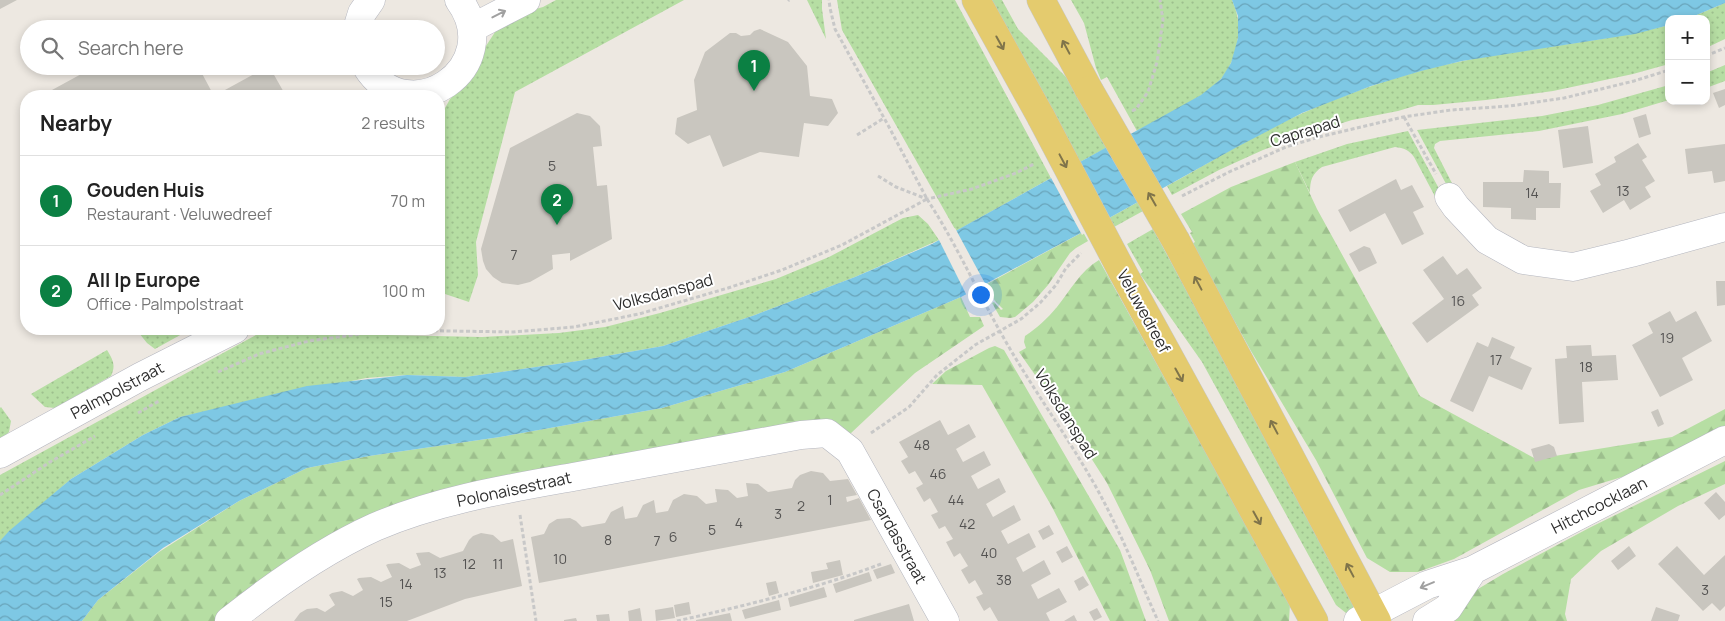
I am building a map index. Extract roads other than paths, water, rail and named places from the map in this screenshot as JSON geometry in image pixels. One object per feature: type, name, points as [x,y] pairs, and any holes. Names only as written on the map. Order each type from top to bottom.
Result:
[{"type":"main road","name":"Veluwedreef","points":[[976,0],[1314,621]]},
{"type":"main road","points":[[1041,0],[1089,90],[1176,241],[1369,618]]},
{"type":"street","points":[[440,90],[460,73],[468,59],[472,44],[472,28],[467,10],[459,0]]},
{"type":"street","points":[[472,28],[526,0]]},
{"type":"street","points":[[372,75],[391,90]]},
{"type":"street","points":[[1449,197],[1486,240],[1523,260],[1573,267],[1725,227]]},
{"type":"street","name":"Palmpolstraat","points":[[0,454],[140,377],[223,335]]},
{"type":"street","name":"Csardasstraat","points":[[827,433],[850,451],[945,621]]},
{"type":"street","name":"Polonaisestraat","points":[[229,621],[304,565],[375,528],[414,512],[476,495],[801,435],[827,433]]},
{"type":"street","name":"Hitchcocklaan","points":[[1369,618],[1427,585],[1473,570],[1725,440]]},
{"type":"street","name":"Hitchcocklaan","points":[[1427,621],[1448,608],[1473,570]]},
{"type":"water","points":[[1232,0],[1725,0],[1725,3],[1696,15],[1665,15],[1665,26],[1635,34],[1462,61],[1421,71],[1371,86],[1302,113],[961,297],[785,372],[662,408],[500,437],[369,456],[307,468],[239,501],[163,548],[98,600],[82,621],[0,621],[0,541],[9,531],[71,479],[143,435],[180,417],[307,386],[407,375],[465,377],[578,361],[663,346],[755,315],[855,277],[932,244],[1053,177],[1056,179],[1080,162],[1201,95],[1221,79],[1231,63],[1238,38],[1238,16]]},
{"type":"place","name":"Gouden Huis","points":[[754,91]]},
{"type":"place","name":"All Ip Europe","points":[[557,225]]}]
